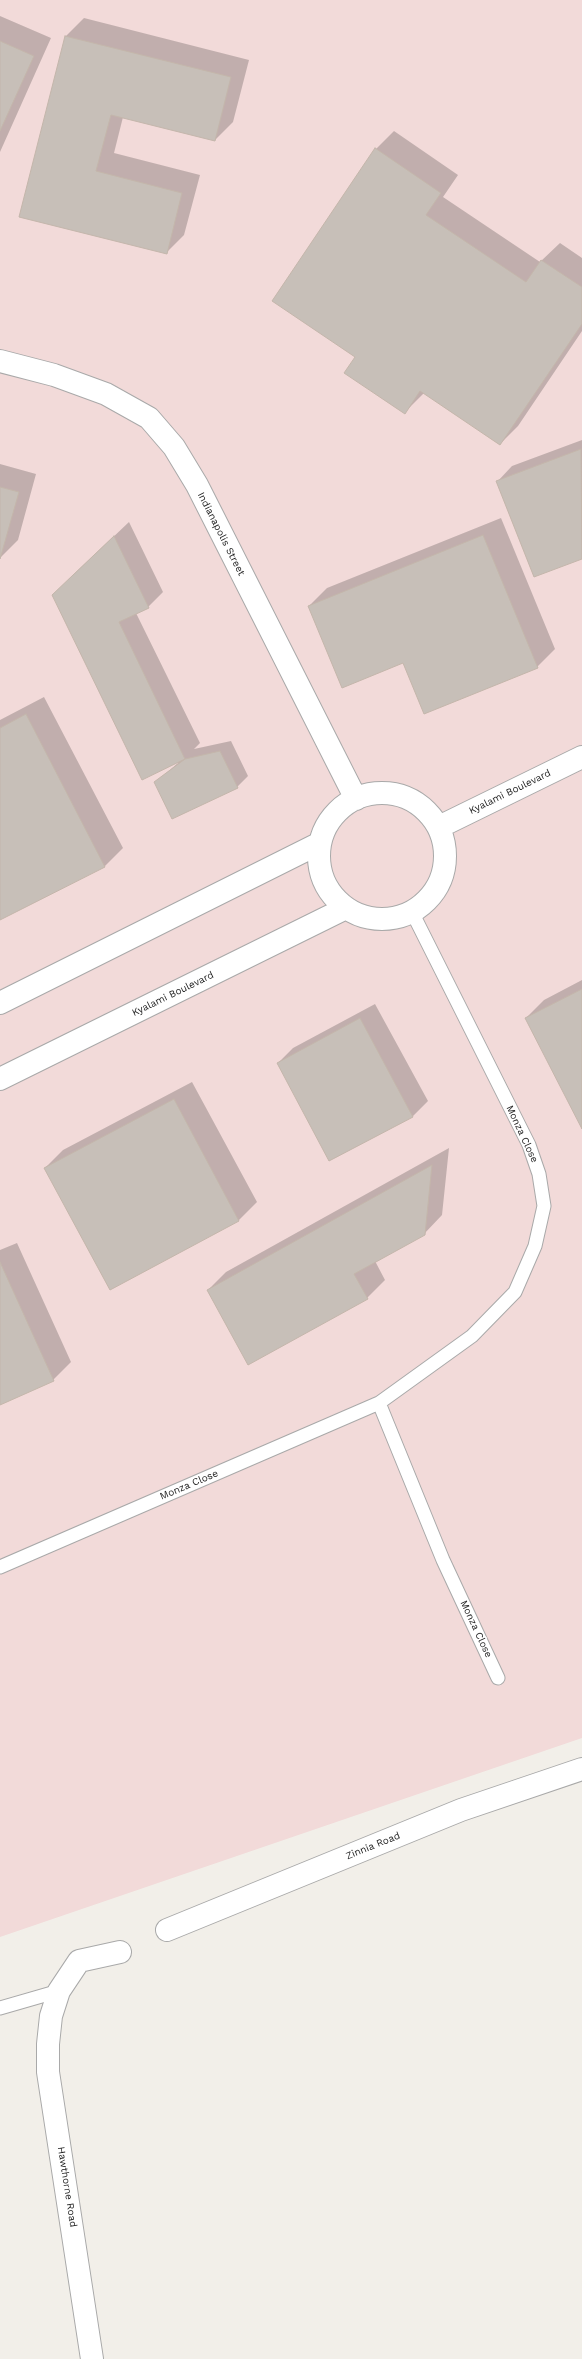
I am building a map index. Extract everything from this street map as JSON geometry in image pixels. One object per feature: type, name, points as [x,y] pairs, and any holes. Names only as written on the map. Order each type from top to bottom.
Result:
[{"type":"street","name":"Indianapolis Street","points":[[0,361],[54,375],[106,394],[148,418],[174,447],[200,493],[356,799]]},
{"type":"street","name":"Kyalami Boulevard","points":[[438,827],[582,757]]},
{"type":"street","points":[[375,793],[394,794],[412,800],[427,812],[438,827],[445,846],[445,865],[440,884],[428,900],[412,912],[390,919],[367,917],[346,908],[333,895],[323,879],[319,862],[320,843],[331,820],[340,810],[356,799],[375,793]]},
{"type":"street","points":[[0,1003],[320,843]]},
{"type":"street","name":"Kyalami Boulevard","points":[[0,1079],[346,908]]},
{"type":"street","name":"Zinnia Road","points":[[167,1930],[461,1810],[582,1769]]},
{"type":"street","points":[[59,1991],[80,1960],[120,1952]]},
{"type":"street","name":"Hawthorne Road","points":[[59,1991],[51,2016],[48,2044],[48,2072],[92,2359]]},
{"type":"lane","name":"Monza Close","points":[[0,1567],[379,1403],[472,1336],[515,1292],[535,1246],[544,1206],[539,1174],[529,1145],[412,912]]},
{"type":"lane","name":"Monza Close","points":[[379,1403],[443,1560],[498,1678]]},
{"type":"lane","points":[[0,2008],[59,1991]]},
{"type":"shaded area","points":[[0,0],[582,0],[582,1738],[0,1937]]},
{"type":"building","points":[[65,36],[231,77],[215,141],[111,115],[96,171],[182,193],[167,254],[19,217]]},
{"type":"building","points":[[0,41],[34,56],[0,131]]},
{"type":"building","points":[[375,148],[441,193],[426,215],[526,282],[541,260],[582,287],[582,324],[500,445],[420,391],[405,414],[344,373],[355,357],[272,301]]},
{"type":"building","points":[[581,449],[582,559],[534,577],[496,481]]},
{"type":"building","points":[[0,487],[19,492],[0,559]]},
{"type":"building","points":[[483,535],[538,668],[424,714],[403,663],[342,688],[308,606]]},
{"type":"building","points":[[114,536],[149,608],[119,622],[185,759],[142,780],[52,595]]},
{"type":"building","points":[[26,714],[105,867],[0,920],[0,728]]},
{"type":"building","points":[[220,751],[238,788],[172,819],[154,782],[185,759]]},
{"type":"building","points":[[582,989],[582,1129],[525,1018]]},
{"type":"building","points":[[360,1018],[413,1117],[329,1161],[277,1063]]},
{"type":"building","points":[[174,1099],[239,1221],[110,1290],[44,1168]]},
{"type":"building","points":[[432,1165],[425,1235],[354,1274],[368,1299],[248,1365],[207,1290]]},
{"type":"building","points":[[0,1262],[54,1381],[0,1405]]}]
